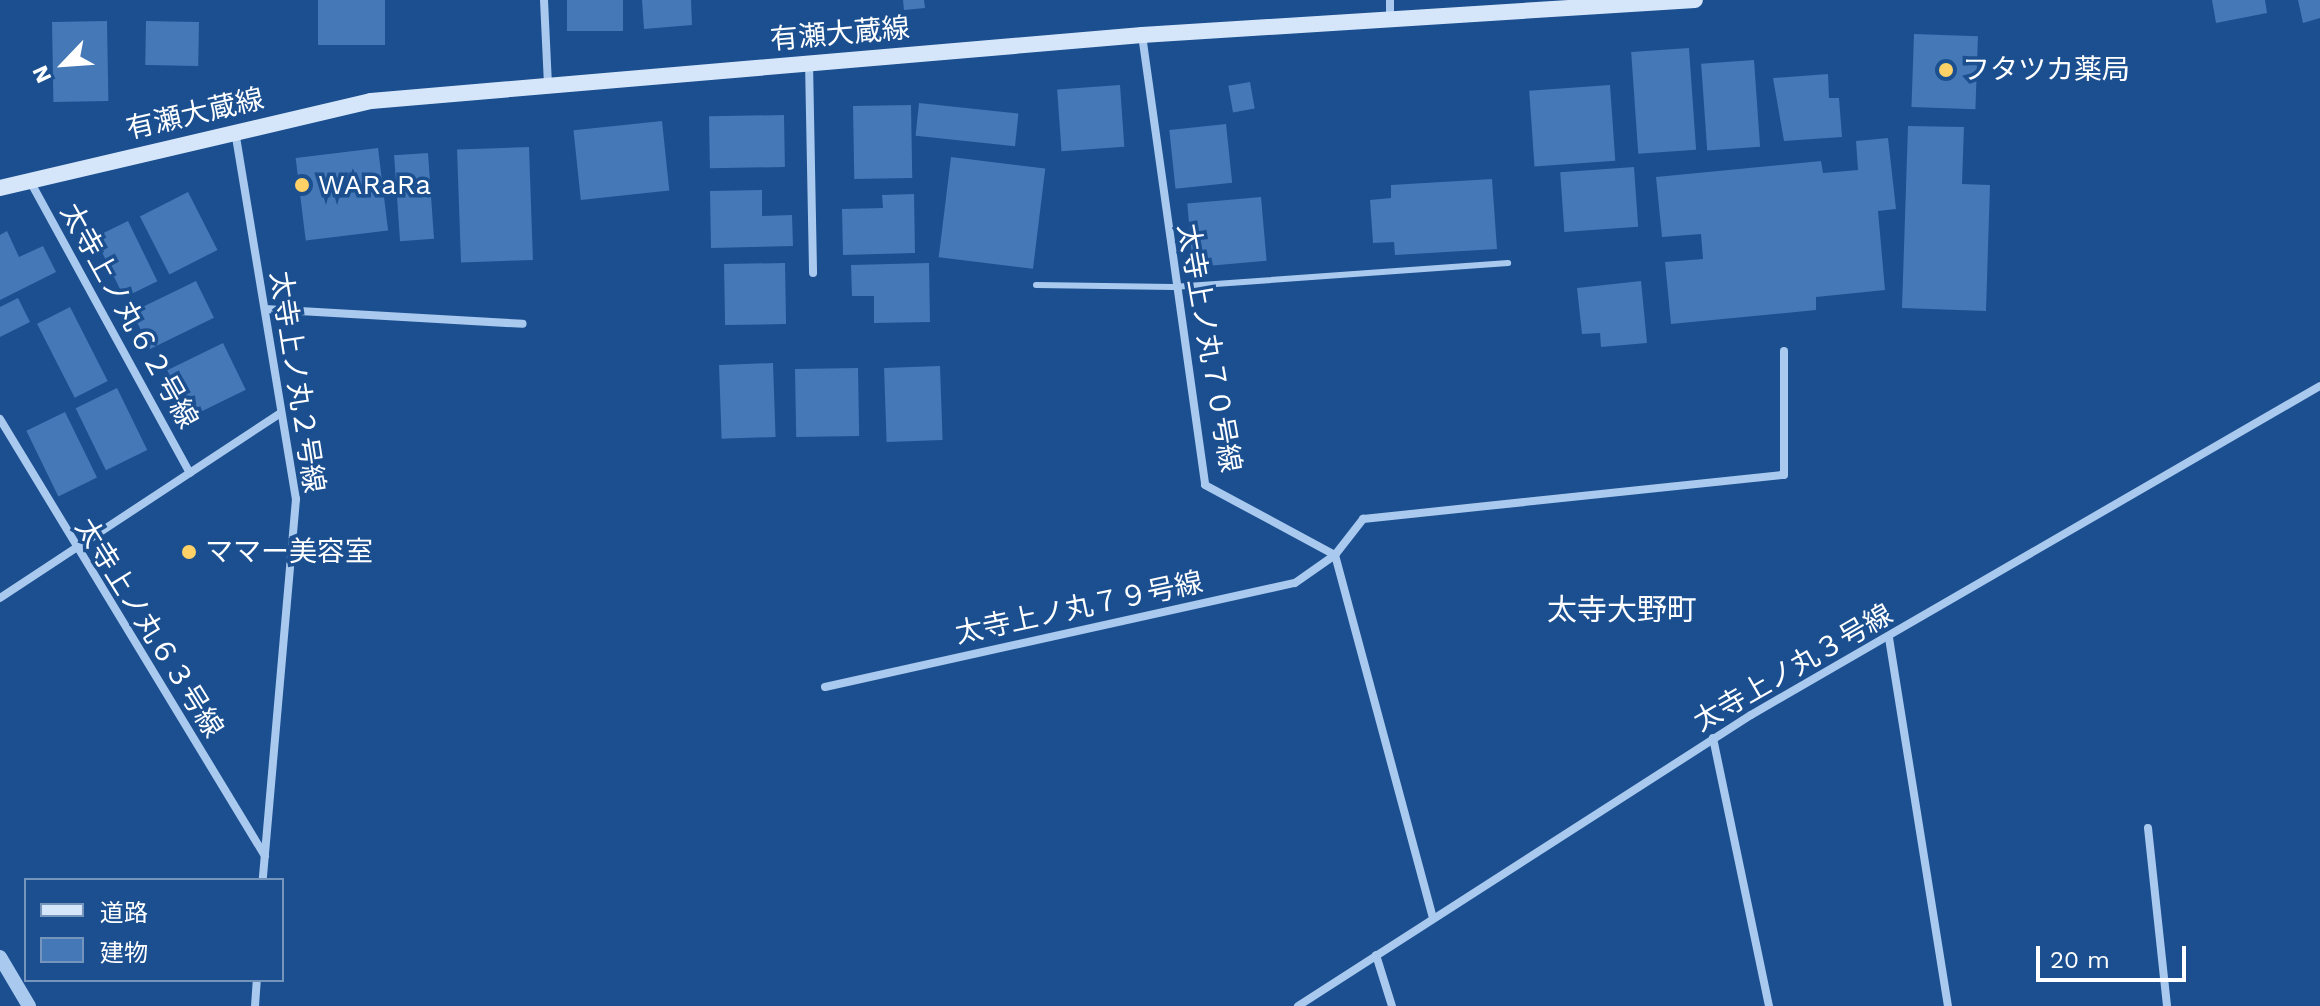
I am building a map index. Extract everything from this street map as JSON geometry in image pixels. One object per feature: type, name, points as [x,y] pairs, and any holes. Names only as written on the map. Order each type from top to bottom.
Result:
[{"type":"main road","name":"有瀬大蔵線","points":[[0,188],[235,130],[371,101],[1142,35],[1695,0]]},
{"type":"street","points":[[544,0],[548,84]]},
{"type":"street","points":[[1390,0],[1390,18]]},
{"type":"street","name":"太寺上ノ丸７０号線","points":[[1142,35],[1173,287],[1205,485],[1335,555]]},
{"type":"street","points":[[809,62],[813,273]]},
{"type":"street","name":"太寺上ノ丸２号線","points":[[235,130],[296,499],[263,878]]},
{"type":"street","name":"太寺上ノ丸６２号線","points":[[30,181],[190,473]]},
{"type":"street","points":[[265,309],[523,324]]},
{"type":"street","name":"太寺上ノ丸７９号線","points":[[825,687],[1295,583],[1335,555],[1363,519],[1784,475],[1784,351]]},
{"type":"street","name":"太寺上ノ丸３号線","points":[[1298,1006],[1713,738],[2320,386]]},
{"type":"street","points":[[0,598],[281,413]]},
{"type":"street","name":"太寺上ノ丸６３号線","points":[[0,419],[73,550],[265,857]]},
{"type":"street","points":[[1335,555],[1433,917]]},
{"type":"street","points":[[1889,638],[1948,1006]]},
{"type":"street","points":[[1713,738],[1769,1006]]},
{"type":"street","points":[[2148,828],[2167,1006]]},
{"type":"street","points":[[1376,955],[1392,1006]]},
{"type":"street","points":[[0,957],[29,1006]]},
{"type":"street","points":[[255,1006],[257,982]]},
{"type":"lane","points":[[1036,285],[1173,287],[1508,263]]},
{"type":"building","points":[[318,0],[385,0],[385,45],[318,45]]},
{"type":"building","points":[[567,0],[623,0],[623,31],[567,31]]},
{"type":"building","points":[[642,0],[691,0],[692,25],[644,29]]},
{"type":"building","points":[[903,0],[924,0],[925,8],[904,10]]},
{"type":"building","points":[[2212,0],[2265,0],[2267,13],[2216,23]]},
{"type":"building","points":[[2298,0],[2320,0],[2320,18],[2303,23]]},
{"type":"building","points":[[107,21],[108,101],[53,102],[52,22]]},
{"type":"building","points":[[146,21],[199,22],[198,66],[145,65]]},
{"type":"building","points":[[1914,34],[1978,36],[1975,109],[1911,107]]},
{"type":"building","points":[[1689,48],[1696,150],[1638,154],[1631,52]]},
{"type":"building","points":[[1754,60],[1760,147],[1707,150],[1701,64]]},
{"type":"building","points":[[1828,74],[1829,98],[1839,98],[1842,137],[1784,141],[1773,78]]},
{"type":"building","points":[[1250,82],[1255,109],[1233,112],[1228,86]]},
{"type":"building","points":[[1120,85],[1124,147],[1061,151],[1057,89]]},
{"type":"building","points":[[1610,85],[1615,161],[1534,166],[1529,91]]},
{"type":"building","points":[[919,103],[1018,113],[1015,146],[916,136]]},
{"type":"building","points":[[911,105],[912,178],[854,179],[853,106]]},
{"type":"building","points":[[784,115],[785,167],[710,168],[709,116]]},
{"type":"building","points":[[662,121],[669,191],[581,200],[573,130]]},
{"type":"building","points":[[1226,124],[1232,183],[1175,189],[1169,130]]},
{"type":"building","points":[[1908,126],[1964,127],[1962,184],[1990,185],[1986,311],[1902,308]]},
{"type":"building","points":[[1888,138],[1896,209],[1878,211],[1885,290],[1816,297],[1816,310],[1671,324],[1665,262],[1703,259],[1701,234],[1662,237],[1656,177],[1821,161],[1823,173],[1858,170],[1856,141]]},
{"type":"building","points":[[529,147],[533,260],[461,262],[457,150]]},
{"type":"building","points":[[378,148],[388,230],[306,240],[296,158]]},
{"type":"building","points":[[428,153],[434,239],[400,241],[394,155]]},
{"type":"building","points":[[951,157],[1045,169],[1033,269],[939,257]]},
{"type":"building","points":[[1634,167],[1638,227],[1564,232],[1560,172]]},
{"type":"building","points":[[1492,179],[1497,249],[1395,255],[1394,242],[1373,243],[1370,200],[1391,198],[1391,185]]},
{"type":"building","points":[[762,190],[762,216],[792,215],[793,246],[711,248],[710,191]]},
{"type":"building","points":[[188,192],[218,250],[169,274],[140,217]]},
{"type":"building","points":[[914,194],[915,253],[843,255],[842,209],[883,208],[882,195]]},
{"type":"building","points":[[1261,197],[1267,261],[1193,267],[1187,203]]},
{"type":"building","points":[[128,221],[157,281],[124,297],[95,237]]},
{"type":"building","points":[[7,231],[19,257],[43,246],[56,272],[0,300],[0,235]]},
{"type":"building","points":[[785,263],[786,324],[725,325],[724,264]]},
{"type":"building","points":[[929,263],[930,322],[874,323],[874,296],[852,296],[851,265]]},
{"type":"building","points":[[196,281],[214,318],[150,349],[132,312]]},
{"type":"building","points":[[1641,281],[1647,343],[1601,347],[1600,333],[1582,334],[1577,288]]},
{"type":"building","points":[[18,298],[30,322],[0,337],[0,307]]},
{"type":"building","points":[[70,307],[108,381],[75,398],[37,324]]},
{"type":"building","points":[[223,343],[246,390],[190,417],[167,370]]},
{"type":"building","points":[[773,363],[776,437],[722,439],[719,365]]},
{"type":"building","points":[[940,366],[943,440],[887,442],[884,368]]},
{"type":"building","points":[[858,368],[859,436],[796,437],[795,369]]},
{"type":"building","points":[[117,388],[147,450],[106,470],[76,408]]},
{"type":"building","points":[[65,412],[97,478],[58,496],[26,431]]},
{"type":"place","name":"フタツカ薬局","points":[[1946,70]]},
{"type":"place","name":"WARaRa","points":[[302,185]]},
{"type":"place","name":"ママー美容室","points":[[189,552]]},
{"type":"district","name":"太寺大野町","points":[[1622,610]]}]
